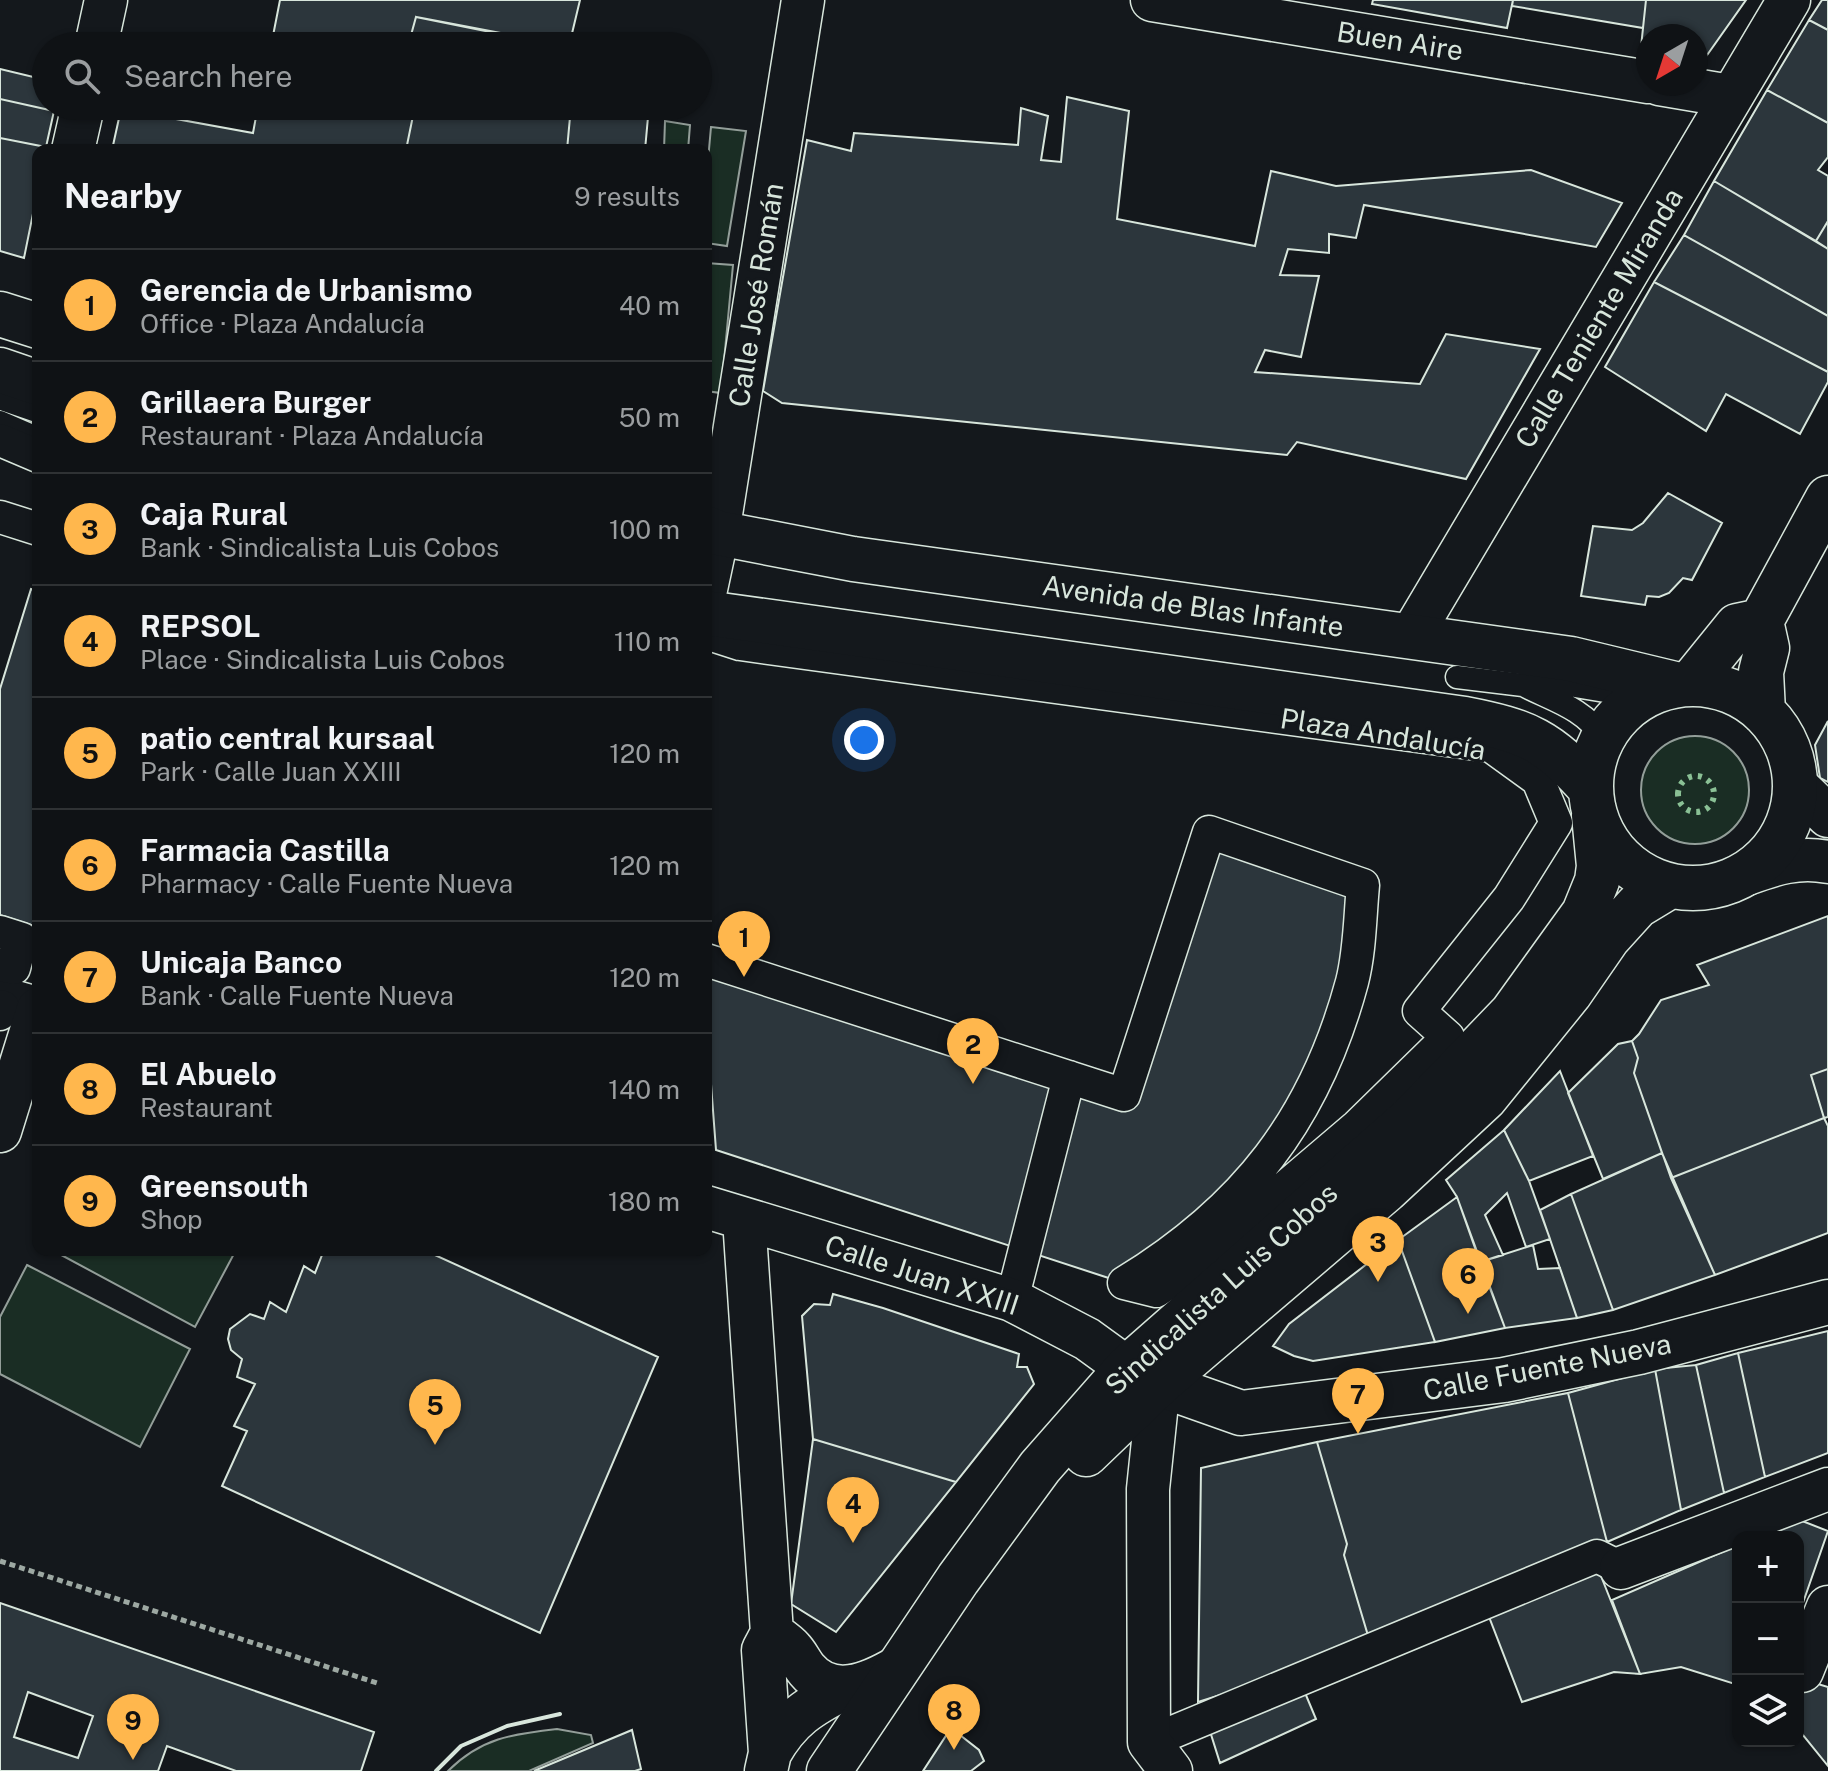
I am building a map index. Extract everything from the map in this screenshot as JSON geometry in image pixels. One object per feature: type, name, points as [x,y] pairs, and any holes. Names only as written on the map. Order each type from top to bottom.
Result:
[{"type":"main road","points":[[0,370],[32,381]]},
{"type":"main road","points":[[1763,712],[1761,672],[1767,648],[1761,621],[1828,498]]},
{"type":"main road","name":"Avenida de Blas Infante","points":[[712,530],[853,559],[1571,659],[1678,686]]},
{"type":"main road","points":[[712,614],[1512,728],[1552,749],[1567,762],[1593,802],[1606,840],[1623,861],[1644,876],[1670,886],[1696,889],[1723,885],[1747,874],[1768,857],[1784,835],[1793,810],[1795,784],[1791,757],[1780,733],[1763,712],[1741,696],[1716,687],[1678,686],[1639,699],[1618,715],[1603,738],[1593,763],[1593,802]]},
{"type":"main road","points":[[1678,686],[1737,626],[1761,621]]},
{"type":"main road","name":"Sindicalista Luis Cobos","points":[[829,1771],[958,1579],[1040,1467],[1143,1376],[1411,1118],[1512,1013],[1584,913],[1597,881],[1593,802]]},
{"type":"main road","name":"Sindicalista Luis Cobos","points":[[852,1771],[957,1615],[1143,1376],[1374,1200],[1485,1098],[1570,993],[1608,938],[1637,906],[1670,886]]},
{"type":"main road","name":"Calle Fuente Nueva","points":[[1143,1376],[1241,1413],[1504,1380],[1639,1352],[1828,1302]]},
{"type":"street","points":[[99,32],[106,0]]},
{"type":"street","name":"Calle José Román","points":[[712,530],[803,0]]},
{"type":"street","name":"Buen Aire","points":[[1152,0],[1636,80]]},
{"type":"street","name":"Calle Teniente Miranda","points":[[1411,636],[1789,0]]},
{"type":"street","points":[[1708,92],[1730,96]]},
{"type":"street","points":[[74,144],[80,120]]},
{"type":"street","points":[[0,393],[29,430]]},
{"type":"street","points":[[0,402],[29,430]]},
{"type":"street","points":[[0,517],[32,527]]},
{"type":"street","name":"Plaza Andalucía","points":[[712,635],[740,644],[1491,746],[1538,780],[1556,823],[1509,898],[1419,1011],[1448,1037],[1336,1145],[1188,1270],[1156,1291],[1124,1283],[1166,1257],[1207,1225],[1242,1191],[1283,1140],[1323,1068],[1352,979],[1363,885],[1209,832],[1124,1095],[712,962]]},
{"type":"street","points":[[1795,784],[1828,816]]},
{"type":"street","points":[[1747,874],[1785,861],[1816,859],[1828,862]]},
{"type":"street","points":[[0,932],[22,939],[14,968],[0,965]]},
{"type":"street","points":[[0,1006],[3,1007],[0,1014]]},
{"type":"street","points":[[0,1131],[32,1028]]},
{"type":"street","points":[[1012,1300],[1069,1077]]},
{"type":"street","points":[[725,1213],[772,1633],[763,1650],[768,1762]]},
{"type":"street","name":"Calle Juan XXIII","points":[[725,1213],[1012,1300],[1087,1339],[1143,1376]]},
{"type":"street","points":[[1143,1376],[1160,1756],[1597,1556],[1621,1568],[1828,1489]]},
{"type":"street","points":[[1804,1666],[1828,1607]]},
{"type":"street","points":[[772,1633],[792,1648],[817,1680],[845,1688]]},
{"type":"street","points":[[768,1762],[784,1729],[816,1703],[845,1688],[873,1682],[898,1667]]},
{"type":"lane","points":[[0,422],[29,430]]},
{"type":"lane","points":[[1457,677],[1523,685],[1551,682],[1617,693],[1678,686]]},
{"type":"lane","points":[[1523,685],[1586,717],[1603,738]]},
{"type":"lane","points":[[0,987],[32,996]]},
{"type":"path","points":[[0,1561],[377,1683]]},
{"type":"green space","points":[[665,121],[690,125],[688,144],[664,144]]},
{"type":"green space","points":[[711,127],[746,131],[727,246],[712,244],[712,144],[709,144]]},
{"type":"green space","points":[[712,263],[733,265],[721,393],[712,392]]},
{"type":"green space","points":[[1695,736],[1716,740],[1733,752],[1745,769],[1749,790],[1745,811],[1733,828],[1716,840],[1695,844],[1674,840],[1657,828],[1645,811],[1641,790],[1645,769],[1657,752],[1674,740]]},
{"type":"green space","points":[[63,1256],[233,1256],[195,1327]]},
{"type":"green space","points":[[27,1265],[190,1349],[140,1447],[0,1374],[0,1317]]},
{"type":"green space","points":[[557,1729],[591,1735],[593,1743],[529,1771],[448,1771],[485,1745],[526,1733]]},
{"type":"building","points":[[280,0],[580,0],[572,32],[495,32],[416,17],[412,32],[274,32]]},
{"type":"building","points":[[1373,0],[1513,0],[1507,28],[1372,4]]},
{"type":"building","points":[[1513,0],[1646,0],[1643,24],[1636,24],[1636,27],[1512,6]]},
{"type":"building","points":[[1646,0],[1746,0],[1708,54],[1708,24],[1643,24]]},
{"type":"building","points":[[1822,0],[1828,0],[1828,30],[1809,20]]},
{"type":"building","points":[[416,17],[490,32],[412,32]]},
{"type":"building","points":[[1809,20],[1828,30],[1828,123],[1767,90]]},
{"type":"building","points":[[0,69],[32,77],[32,106],[0,99]]},
{"type":"building","points":[[1767,90],[1828,123],[1828,157],[1818,170],[1828,176],[1828,221],[1816,241],[1714,181]]},
{"type":"building","points":[[1067,97],[1129,111],[1117,219],[1255,246],[1271,171],[1336,186],[1531,170],[1622,203],[1596,247],[1364,205],[1356,238],[1329,234],[1329,253],[1288,249],[1280,275],[1319,276],[1301,357],[1265,350],[1255,372],[1420,384],[1446,334],[1540,349],[1466,479],[1297,442],[1287,455],[782,403],[763,391],[807,140],[851,151],[854,133],[1018,145],[1021,108],[1048,116],[1041,160],[1061,162]]},
{"type":"building","points":[[0,99],[32,106],[32,120],[52,120],[47,144],[0,138]]},
{"type":"building","points":[[119,120],[182,120],[253,133],[255,120],[412,120],[407,144],[113,144]]},
{"type":"building","points":[[412,120],[570,120],[568,144],[407,144]]},
{"type":"building","points":[[570,120],[648,120],[646,144],[568,144]]},
{"type":"building","points":[[0,138],[32,144],[32,219],[24,258],[0,251]]},
{"type":"building","points":[[1714,181],[1828,249],[1828,316],[1684,235]]},
{"type":"building","points":[[1828,221],[1828,249],[1816,241]]},
{"type":"building","points":[[1684,235],[1828,316],[1828,372],[1654,282]]},
{"type":"building","points":[[1654,282],[1828,372],[1828,382],[1800,434],[1726,394],[1706,431],[1605,367]]},
{"type":"building","points":[[1668,493],[1722,523],[1692,580],[1683,578],[1669,593],[1659,597],[1647,596],[1645,605],[1581,596],[1593,526],[1632,530],[1643,523]]},
{"type":"building","points":[[32,589],[32,925],[0,915],[0,689]]},
{"type":"building","points":[[1828,721],[1828,782],[1820,778],[1815,745]]},
{"type":"building","points":[[1209,832],[1363,885],[1352,979],[1283,1140],[1124,1283],[716,1150],[712,1097],[712,962],[1124,1095]]},
{"type":"building","points":[[1828,916],[1828,1069],[1811,1075],[1824,1118],[1671,1178],[1634,1073],[1638,1058],[1632,1041],[1661,1000],[1709,985],[1697,965]]},
{"type":"building","points":[[1632,1041],[1638,1058],[1634,1073],[1662,1153],[1603,1179],[1568,1093],[1618,1044]]},
{"type":"building","points":[[1828,1069],[1828,1117],[1824,1118],[1811,1075]]},
{"type":"building","points":[[1560,1071],[1593,1156],[1529,1181],[1504,1130]]},
{"type":"building","points":[[1824,1118],[1828,1126],[1828,1233],[1715,1275],[1671,1178]]},
{"type":"building","points":[[1504,1130],[1529,1181],[1550,1239],[1526,1247],[1507,1193],[1485,1215],[1503,1255],[1480,1262],[1457,1197],[1446,1180]]},
{"type":"building","points":[[1662,1153],[1715,1275],[1613,1310],[1571,1194]]},
{"type":"building","points":[[1571,1194],[1613,1310],[1577,1318],[1540,1210]]},
{"type":"building","points":[[1457,1197],[1505,1328],[1435,1342],[1398,1240]]},
{"type":"building","points":[[1398,1240],[1435,1342],[1313,1361],[1273,1346],[1289,1324]]},
{"type":"building","points":[[1533,1245],[1538,1269],[1560,1268],[1577,1318],[1505,1328],[1480,1262]]},
{"type":"building","points":[[322,1256],[437,1256],[658,1357],[540,1633],[222,1486],[247,1431],[234,1426],[255,1384],[237,1377],[242,1359],[231,1350],[228,1339],[230,1329],[250,1314],[264,1319],[270,1302],[286,1312],[304,1266],[315,1273]]},
{"type":"building","points":[[833,1294],[1019,1354],[1017,1367],[1027,1367],[1034,1384],[956,1482],[813,1439],[802,1316],[814,1304],[830,1305]]},
{"type":"building","points":[[1828,1331],[1828,1453],[1765,1477],[1738,1353]]},
{"type":"building","points":[[1738,1353],[1765,1477],[1724,1493],[1696,1365]]},
{"type":"building","points":[[1696,1365],[1724,1493],[1681,1510],[1655,1369]]},
{"type":"building","points":[[1655,1369],[1681,1510],[1607,1542],[1568,1393]]},
{"type":"building","points":[[1568,1393],[1607,1542],[1369,1639],[1344,1555],[1347,1544],[1317,1442]]},
{"type":"building","points":[[813,1439],[956,1482],[836,1632],[791,1604]]},
{"type":"building","points":[[1317,1442],[1347,1544],[1344,1555],[1369,1639],[1278,1677],[1198,1702],[1201,1468]]},
{"type":"building","points":[[1797,1519],[1828,1531],[1804,1600],[1804,1531],[1770,1531]]},
{"type":"building","points":[[1732,1548],[1732,1683],[1681,1667],[1640,1674],[1612,1600]]},
{"type":"building","points":[[1597,1566],[1640,1674],[1614,1672],[1522,1702],[1486,1609]]},
{"type":"building","points":[[0,1603],[374,1732],[361,1771],[236,1771],[167,1746],[158,1771],[0,1771]],"holes":[[[28,1692],[93,1716],[78,1758],[14,1737]]]},
{"type":"building","points":[[1808,1681],[1828,1687],[1828,1766],[1804,1736],[1804,1690]]},
{"type":"building","points":[[1303,1688],[1316,1719],[1220,1763],[1209,1728]]},
{"type":"building","points":[[951,1728],[979,1750],[984,1761],[971,1771],[923,1771]]},
{"type":"building","points":[[632,1730],[641,1769],[534,1771]]},
{"type":"hedge","points":[[1696,776],[1709,781],[1714,794],[1709,807],[1696,812],[1683,807],[1678,794],[1683,781],[1696,776]]},
{"type":"wall","points":[[436,1771],[461,1746],[507,1726],[560,1714]]},
{"type":"place","name":"Gerencia de Urbanismo","points":[[744,977]]},
{"type":"place","name":"Grillaera Burger","points":[[973,1084]]},
{"type":"place","name":"Caja Rural","points":[[1378,1282]]},
{"type":"place","name":"Farmacia Castilla","points":[[1468,1314]]},
{"type":"place","name":"Unicaja Banco","points":[[1358,1434]]},
{"type":"place","name":"patio central kursaal","points":[[435,1445]]},
{"type":"place","name":"REPSOL","points":[[853,1543]]},
{"type":"place","name":"El Abuelo","points":[[954,1750]]},
{"type":"place","name":"Greensouth","points":[[133,1760]]}]
